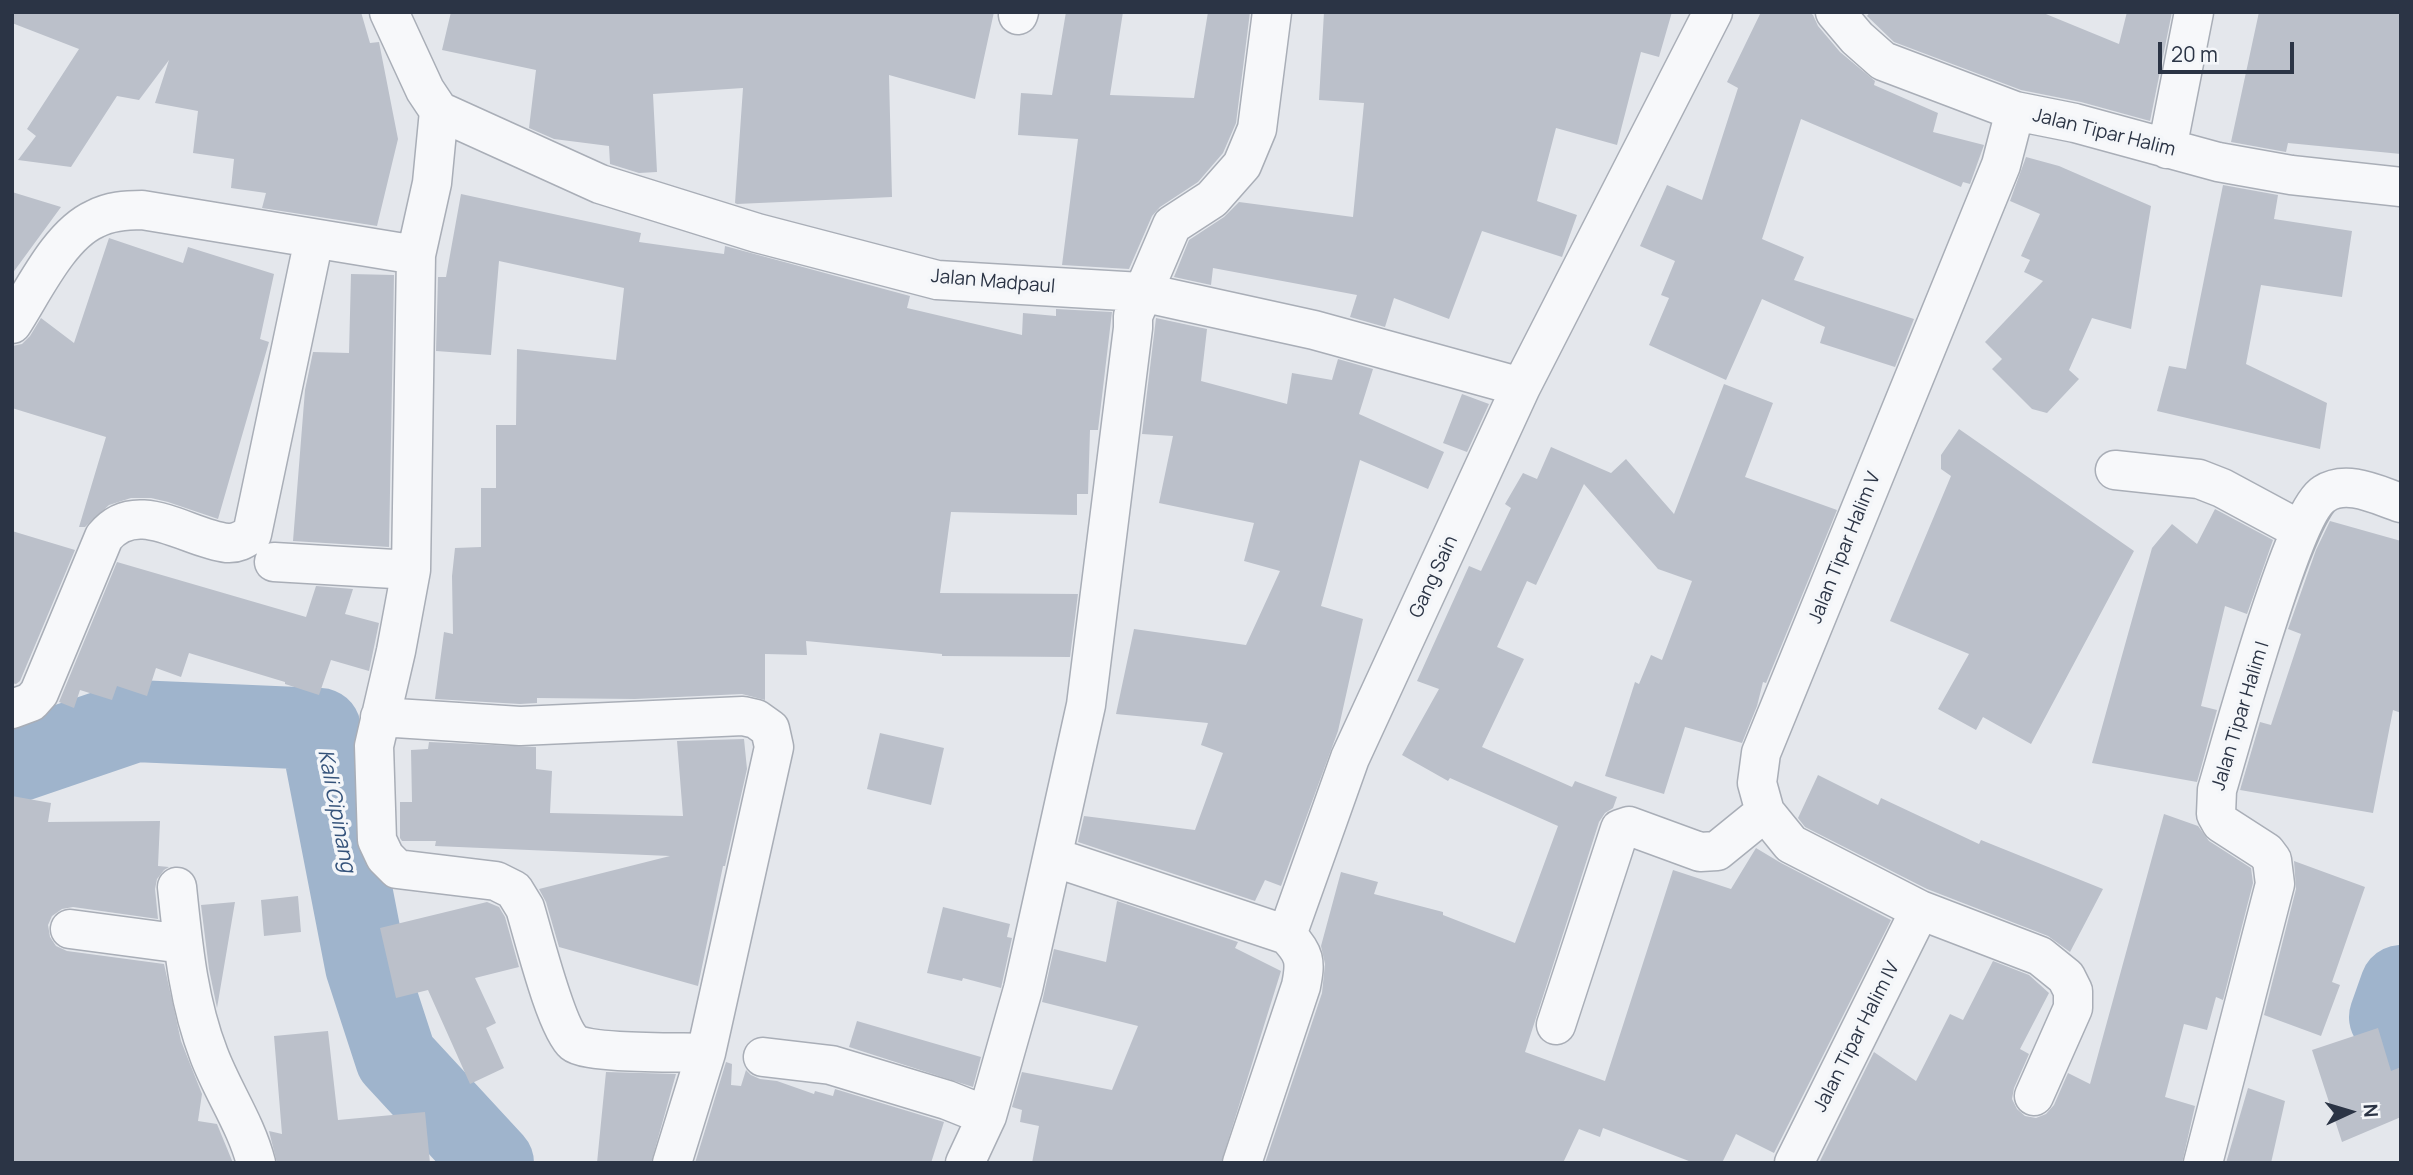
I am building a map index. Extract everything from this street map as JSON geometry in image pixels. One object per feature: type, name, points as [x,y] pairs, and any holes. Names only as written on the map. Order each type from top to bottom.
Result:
[{"type":"street","points":[[389,12],[425,90],[439,111],[432,183],[416,255],[411,570],[374,746],[377,841],[385,857],[397,869],[495,881],[514,890],[525,908],[561,1026],[574,1044],[594,1049],[706,1054]]},
{"type":"street","points":[[965,1163],[988,1116],[1023,989],[1086,705],[1133,316],[1141,292],[1172,225],[1212,199],[1242,165],[1257,129],[1272,12]]},
{"type":"street","name":"Gang Sain","points":[[1287,935],[1350,758],[1521,387],[1713,12]]},
{"type":"street","name":"Jalan Tipar Halim","points":[[1835,12],[1857,38],[1883,61],[2015,111],[2075,123],[2218,162],[2291,175],[2401,187]]},
{"type":"street","points":[[2167,149],[2194,12]]},
{"type":"street","name":"Jalan Madpaul","points":[[439,111],[600,184],[757,233],[937,280],[1141,292],[1314,330],[1521,387]]},
{"type":"street","name":"Jalan Tipar Halim V","points":[[2015,111],[2001,165],[1761,753],[1757,783],[1765,812],[1791,844],[1920,910],[2040,956],[2066,976],[2073,991],[2073,1008],[2034,1096]]},
{"type":"street","points":[[12,324],[64,242],[93,219],[120,211],[142,210],[416,255]]},
{"type":"street","points":[[12,709],[31,702],[40,693],[104,537],[111,528],[124,522],[152,520],[227,543],[242,541],[252,534],[314,239]]},
{"type":"street","points":[[2115,470],[2199,479],[2222,488],[2300,530]]},
{"type":"street","name":"Jalan Tipar Halim I","points":[[2203,1163],[2275,884],[2272,860],[2266,852],[2221,823],[2216,814],[2217,790],[2278,592],[2300,530],[2314,502],[2325,493],[2351,487],[2401,503]]},
{"type":"street","points":[[274,562],[411,570]]},
{"type":"street","points":[[380,717],[520,726],[743,716],[757,719],[770,729],[774,747],[706,1054],[672,1163]]},
{"type":"street","points":[[1556,1025],[1620,829],[1629,826],[1700,852],[1717,851],[1765,812]]},
{"type":"street","points":[[1053,857],[1287,935],[1300,950],[1305,966],[1301,986],[1242,1163]]},
{"type":"street","points":[[177,887],[192,1003],[209,1056],[251,1141],[256,1163]]},
{"type":"street","name":"Jalan Tipar Halim IV","points":[[1794,1163],[1920,910]]},
{"type":"street","points":[[70,929],[183,944]]},
{"type":"street","points":[[763,1057],[831,1065],[947,1100],[988,1116]]},
{"type":"building","points":[[12,12],[361,12],[370,43],[379,42],[398,139],[377,226],[262,208],[266,193],[231,188],[234,159],[193,153],[198,111],[155,103],[169,60],[139,100],[117,96],[71,167],[18,160],[36,136],[27,129],[79,49],[12,23]]},
{"type":"building","points":[[451,12],[994,12],[975,99],[889,75],[892,197],[737,204],[743,88],[653,94],[657,172],[639,173],[610,164],[609,146],[554,139],[529,128],[536,70],[442,50]]},
{"type":"building","points":[[1066,12],[1123,12],[1110,95],[1194,98],[1208,12],[1250,12],[1236,123],[1223,153],[1198,182],[1160,207],[1152,216],[1129,269],[1062,265],[1078,139],[1018,135],[1021,93],[1052,95]]},
{"type":"building","points":[[1324,12],[1672,12],[1659,57],[1641,52],[1617,145],[1556,128],[1537,201],[1577,215],[1562,257],[1482,231],[1449,319],[1394,298],[1385,327],[1350,317],[1357,295],[1213,268],[1211,285],[1174,277],[1189,240],[1224,217],[1239,202],[1353,217],[1364,103],[1319,100]]},
{"type":"building","points":[[1761,12],[1809,12],[1840,52],[1875,81],[1874,85],[1938,113],[1933,132],[1984,145],[1970,184],[1963,182],[1961,187],[1801,119],[1762,239],[1804,257],[1794,280],[1914,319],[1895,367],[1820,343],[1825,327],[1762,299],[1726,380],[1649,345],[1669,298],[1661,295],[1675,261],[1640,246],[1667,185],[1702,200],[1738,88],[1727,82]]},
{"type":"building","points":[[1870,12],[2041,12],[2119,44],[2127,12],[2172,12],[2150,121],[2081,102],[2021,90],[1894,42],[1867,16]]},
{"type":"building","points":[[2259,12],[2401,12],[2401,154],[2288,143],[2286,152],[2231,142]]},
{"type":"building","points":[[2026,157],[2059,166],[2151,206],[2131,329],[2092,318],[2069,370],[2079,379],[2047,413],[2032,409],[1992,369],[2002,359],[1985,342],[2043,281],[2024,272],[2030,260],[2021,256],[2040,214],[2010,201]]},
{"type":"building","points":[[2223,185],[2278,195],[2274,219],[2352,231],[2342,297],[2261,285],[2246,364],[2327,403],[2320,449],[2157,411],[2169,366],[2186,369]]},
{"type":"building","points":[[12,192],[61,207],[12,274]]},
{"type":"building","points":[[461,194],[641,233],[639,242],[724,254],[725,246],[910,296],[907,308],[1022,335],[1023,313],[1056,316],[1056,309],[1112,312],[1098,430],[1090,430],[1088,494],[1077,494],[1077,515],[951,512],[940,593],[1078,594],[1070,657],[942,656],[806,641],[807,655],[765,654],[765,700],[742,694],[635,699],[537,698],[537,703],[520,704],[435,699],[444,632],[453,634],[452,576],[455,548],[481,547],[481,488],[496,488],[496,425],[516,425],[517,349],[616,360],[624,288],[499,261],[491,355],[436,351],[438,277],[446,277]]},
{"type":"building","points":[[109,238],[183,263],[188,247],[274,274],[260,339],[269,342],[218,519],[168,502],[151,498],[131,498],[109,505],[85,527],[79,527],[106,437],[12,408],[12,346],[22,344],[41,318],[74,343]]},
{"type":"building","points":[[351,274],[394,275],[389,547],[293,541],[305,390],[313,352],[349,353]]},
{"type":"building","points":[[1156,318],[1207,329],[1201,381],[1287,404],[1292,373],[1332,380],[1338,359],[1373,369],[1359,414],[1444,452],[1428,489],[1360,460],[1321,606],[1363,619],[1338,731],[1281,886],[1265,880],[1255,901],[1078,842],[1084,816],[1195,830],[1223,753],[1201,745],[1208,723],[1116,714],[1134,629],[1246,645],[1280,571],[1244,561],[1254,523],[1159,503],[1173,436],[1142,434]]},
{"type":"building","points":[[1724,384],[1773,403],[1745,477],[1837,510],[1766,683],[1763,682],[1757,706],[1742,743],[1685,727],[1664,794],[1605,776],[1635,682],[1639,684],[1651,655],[1662,660],[1692,581],[1658,569],[1584,484],[1536,585],[1527,581],[1497,647],[1524,659],[1482,747],[1572,787],[1575,781],[1617,797],[1613,808],[1605,813],[1599,822],[1525,1052],[1605,1081],[1673,870],[1731,889],[1756,848],[1891,920],[1774,1153],[1736,1134],[1722,1163],[1694,1163],[1603,1128],[1600,1137],[1579,1129],[1563,1163],[1265,1163],[1322,993],[1325,964],[1321,946],[1341,872],[1378,882],[1374,894],[1443,912],[1443,915],[1515,943],[1558,826],[1450,778],[1448,781],[1402,755],[1439,689],[1417,681],[1469,566],[1481,571],[1511,508],[1505,504],[1523,473],[1537,479],[1551,447],[1611,473],[1626,459],[1674,514]]},
{"type":"building","points":[[1462,394],[1489,404],[1467,452],[1443,443]]},
{"type":"building","points":[[1959,429],[2134,551],[2031,744],[1983,717],[1976,730],[1938,709],[1969,654],[1890,621],[1951,476],[1941,469],[1941,455]]},
{"type":"building","points":[[2215,509],[2273,540],[2247,614],[2225,606],[2201,706],[2217,710],[2197,782],[2092,763],[2152,548],[2172,524],[2197,544]]},
{"type":"building","points":[[2330,521],[2401,541],[2401,713],[2393,710],[2373,813],[2240,790],[2260,722],[2271,725],[2301,634],[2288,629],[2316,550]]},
{"type":"building","points":[[12,531],[75,550],[20,681],[16,684],[12,683]]},
{"type":"building","points":[[117,562],[306,617],[316,586],[353,589],[345,614],[379,623],[369,671],[331,660],[319,695],[189,653],[181,677],[156,668],[147,696],[117,686],[112,700],[80,690],[74,708],[59,702]]},
{"type":"building","points":[[880,733],[944,748],[931,805],[867,789]]},
{"type":"building","points":[[744,739],[747,769],[698,986],[559,947],[546,902],[539,889],[670,856],[435,846],[436,841],[402,841],[400,838],[400,802],[412,802],[411,750],[428,749],[429,742],[536,747],[536,769],[552,771],[550,813],[683,816],[677,741]]},
{"type":"building","points":[[1818,775],[1878,805],[1881,798],[1979,844],[1981,840],[2103,889],[2070,952],[2048,936],[1927,889],[1805,827],[1798,818]]},
{"type":"building","points":[[12,796],[51,803],[48,822],[160,821],[158,866],[169,867],[157,879],[155,889],[158,919],[73,907],[62,909],[52,916],[48,925],[50,937],[56,946],[67,951],[164,964],[181,1041],[202,1094],[198,1121],[217,1124],[233,1163],[12,1163]]},
{"type":"building","points":[[2164,814],[2198,826],[2209,841],[2251,868],[2253,883],[2223,1000],[2216,997],[2207,1030],[2184,1024],[2165,1097],[2195,1106],[2182,1163],[1819,1163],[1874,1052],[1916,1081],[1950,1014],[1963,1020],[1993,961],[2029,975],[2049,993],[2020,1049],[2029,1054],[2014,1088],[2012,1099],[2017,1109],[2025,1116],[2036,1118],[2046,1114],[2054,1105],[2068,1073],[2090,1084]]},
{"type":"building","points":[[2294,861],[2365,887],[2332,982],[2340,985],[2321,1036],[2264,1015],[2296,889]]},
{"type":"building","points":[[298,896],[301,932],[264,936],[261,900]]},
{"type":"building","points":[[1117,901],[1238,942],[1235,948],[1281,971],[1221,1163],[1032,1163],[1039,1126],[1020,1122],[1022,1110],[1012,1107],[1022,1072],[1112,1090],[1138,1026],[1042,1002],[1054,949],[1106,962]]},
{"type":"building","points":[[235,902],[217,1008],[201,905]]},
{"type":"building","points":[[487,902],[499,907],[505,917],[519,967],[475,978],[496,1023],[486,1028],[504,1068],[470,1084],[428,990],[396,998],[380,928]]},
{"type":"building","points":[[943,907],[1010,924],[1007,937],[1012,938],[1001,988],[963,978],[962,981],[927,973]]},
{"type":"building","points":[[857,1021],[981,1057],[973,1087],[849,1047]]},
{"type":"building","points":[[2378,1028],[2391,1071],[2401,1067],[2401,1117],[2342,1142],[2312,1050]]},
{"type":"building","points":[[328,1031],[338,1120],[425,1112],[430,1163],[277,1163],[269,1131],[282,1134],[274,1036]]},
{"type":"building","points":[[726,1062],[732,1064],[731,1085],[741,1086],[746,1070],[760,1079],[777,1081],[814,1094],[815,1091],[833,1096],[835,1089],[944,1122],[931,1163],[695,1163]]},
{"type":"building","points":[[606,1072],[676,1074],[651,1163],[597,1163]]},
{"type":"building","points":[[2248,1088],[2285,1101],[2271,1163],[2226,1163]]},
{"type":"waterway","name":"Kali Cipinang","points":[[12,763],[135,721],[320,729],[366,966],[396,1058],[493,1163]]},
{"type":"waterway","name":"Kali Cipinang","points":[[2401,986],[2390,1017],[2401,1032]]}]
